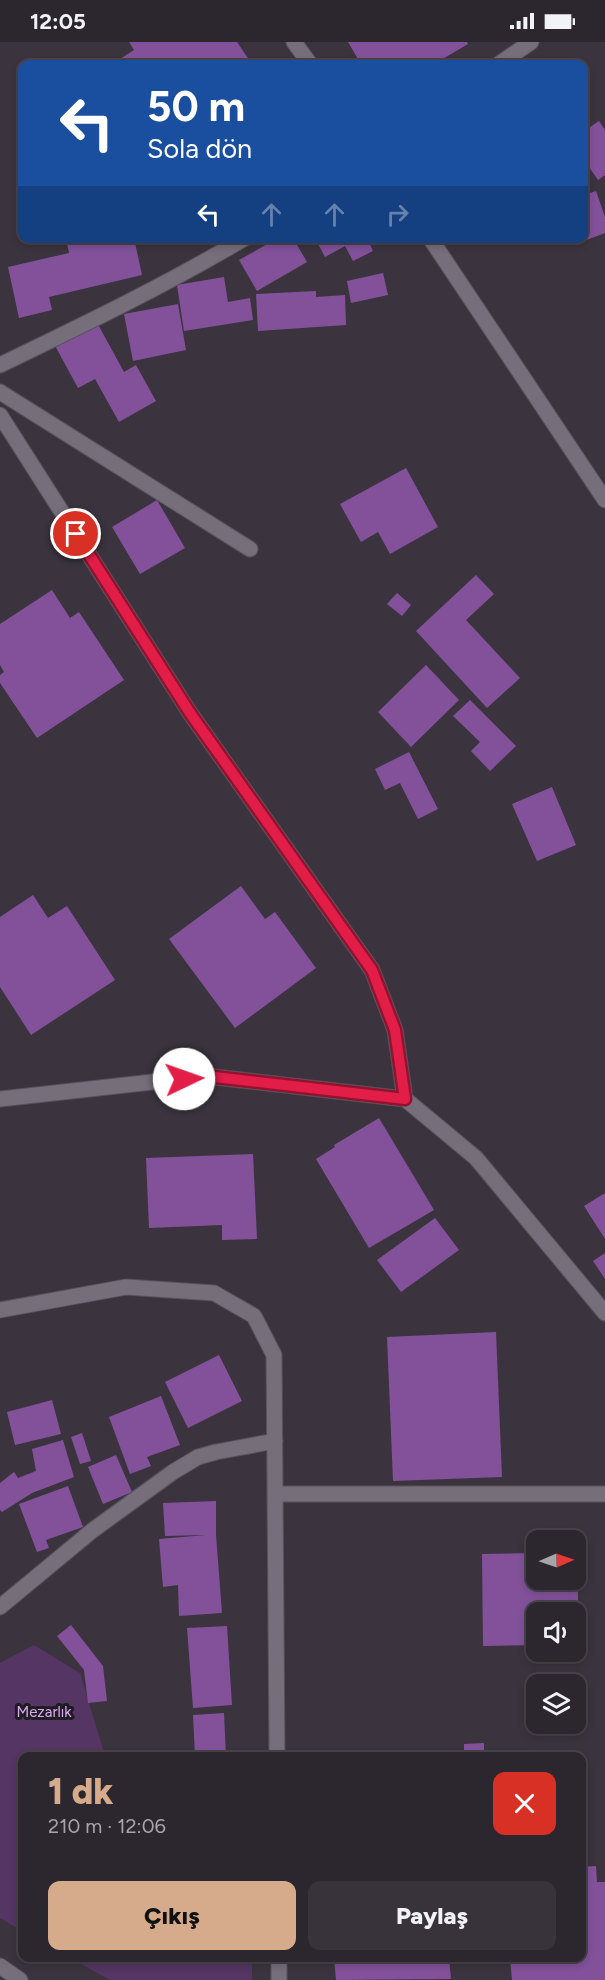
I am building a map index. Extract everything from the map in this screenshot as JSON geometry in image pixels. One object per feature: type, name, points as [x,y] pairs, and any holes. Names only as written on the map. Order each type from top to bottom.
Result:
[{"type":"street","points":[[294,42],[307,60]]},
{"type":"street","points":[[505,60],[531,42]]},
{"type":"street","points":[[0,365],[74,329],[237,243]]},
{"type":"street","points":[[433,243],[605,500]]},
{"type":"street","points":[[0,392],[250,549]]},
{"type":"street","points":[[0,415],[190,713],[372,970],[395,1030],[405,1099]]},
{"type":"street","points":[[2,1096],[206,1076],[405,1099],[476,1158],[605,1314]]},
{"type":"street","points":[[0,1310],[126,1287],[214,1293],[254,1316],[274,1355],[278,1752]]},
{"type":"street","points":[[0,1607],[93,1530],[189,1462],[216,1452],[275,1441]]},
{"type":"street","points":[[275,1494],[605,1494]]},
{"type":"street","points":[[279,1962],[279,1980]]},
{"type":"street","points":[[0,1966],[20,1980]]},
{"type":"green space","name":"Mezarlık","points":[[34,1645],[80,1673],[104,1752],[18,1752],[18,1929],[0,1918],[0,1663]]},
{"type":"green space","points":[[77,1962],[252,1962],[252,1980],[110,1980]]},
{"type":"building","points":[[129,42],[237,42],[249,60],[120,59],[134,50]]},
{"type":"building","points":[[348,42],[467,42],[468,44],[441,60],[359,60]]},
{"type":"building","points":[[599,121],[605,130],[605,175],[598,180],[588,166],[588,128]]},
{"type":"building","points":[[596,191],[605,217],[605,233],[588,239],[588,194]]},
{"type":"building","points":[[67,243],[135,243],[142,275],[49,297],[52,310],[19,318],[8,267],[69,253]]},
{"type":"building","points":[[269,243],[296,243],[307,262],[257,291],[239,260]]},
{"type":"building","points":[[318,243],[369,243],[373,251],[353,261],[345,246],[325,257]]},
{"type":"building","points":[[383,273],[388,295],[351,303],[347,281]]},
{"type":"building","points":[[224,277],[228,302],[250,298],[253,320],[184,331],[177,285]]},
{"type":"building","points":[[316,291],[316,297],[345,295],[346,325],[258,331],[256,294]]},
{"type":"building","points":[[178,304],[186,350],[133,361],[124,314]]},
{"type":"building","points":[[95,319],[124,372],[136,365],[156,401],[119,422],[95,379],[78,388],[53,342]]},
{"type":"building","points":[[406,468],[438,527],[390,554],[378,532],[361,542],[340,504]]},
{"type":"building","points":[[157,500],[185,548],[140,574],[112,527]]},
{"type":"building","points":[[476,575],[494,594],[466,620],[520,678],[487,708],[416,631]]},
{"type":"building","points":[[52,590],[70,618],[79,612],[124,680],[37,738],[0,683],[0,675],[4,672],[0,665],[0,624]]},
{"type":"building","points":[[397,593],[411,605],[402,616],[387,604]]},
{"type":"building","points":[[426,665],[459,700],[411,747],[378,712]]},
{"type":"building","points":[[470,700],[516,746],[490,771],[471,751],[480,742],[453,716]]},
{"type":"building","points":[[409,752],[438,809],[418,819],[400,783],[385,790],[375,769]]},
{"type":"building","points":[[552,787],[576,845],[537,861],[512,804]]},
{"type":"building","points":[[241,886],[265,919],[275,912],[316,968],[235,1028],[169,939]]},
{"type":"building","points":[[33,895],[48,918],[67,906],[115,980],[31,1035],[0,987],[0,917]]},
{"type":"building","points":[[379,1118],[434,1210],[369,1248],[316,1159],[335,1147],[334,1145]]},
{"type":"building","points":[[253,1154],[257,1239],[222,1240],[222,1225],[149,1228],[146,1158]]},
{"type":"building","points":[[605,1193],[605,1239],[584,1206]]},
{"type":"building","points":[[435,1218],[459,1250],[401,1292],[377,1260]]},
{"type":"building","points":[[605,1253],[605,1279],[593,1261]]},
{"type":"building","points":[[496,1332],[502,1477],[393,1481],[387,1337]]},
{"type":"building","points":[[219,1355],[242,1401],[188,1428],[165,1382]]},
{"type":"building","points":[[161,1396],[180,1445],[147,1457],[151,1466],[130,1474],[109,1417]]},
{"type":"building","points":[[52,1400],[61,1434],[15,1445],[7,1412]]},
{"type":"building","points":[[82,1433],[91,1461],[80,1464],[71,1437]]},
{"type":"building","points":[[63,1440],[74,1477],[32,1493],[2,1512],[0,1510],[0,1483],[14,1472],[18,1478],[36,1471],[32,1449]]},
{"type":"building","points":[[116,1455],[132,1492],[103,1504],[88,1467]]},
{"type":"building","points":[[68,1486],[83,1527],[46,1540],[49,1548],[37,1552],[19,1504]]},
{"type":"building","points":[[216,1501],[216,1535],[222,1613],[179,1616],[178,1585],[163,1587],[159,1539],[206,1535],[165,1536],[163,1503]]},
{"type":"building","points":[[526,1553],[526,1590],[578,1590],[578,1602],[526,1602],[526,1645],[483,1646],[482,1554]]},
{"type":"building","points":[[71,1625],[103,1666],[107,1701],[88,1703],[84,1670],[57,1636]]},
{"type":"building","points":[[227,1626],[232,1705],[193,1708],[187,1628]]},
{"type":"building","points":[[224,1713],[226,1752],[195,1752],[193,1715]]},
{"type":"building","points":[[484,1743],[484,1752],[464,1752],[464,1744]]},
{"type":"building","points":[[596,1866],[597,1882],[605,1882],[605,1980],[512,1980],[510,1962],[586,1962],[586,1867]]},
{"type":"building","points":[[334,1962],[449,1962],[451,1979],[336,1980]]},
{"type":"route","points":[[76,534],[190,713],[372,970],[395,1030],[405,1099],[206,1076],[184,1079]]}]
